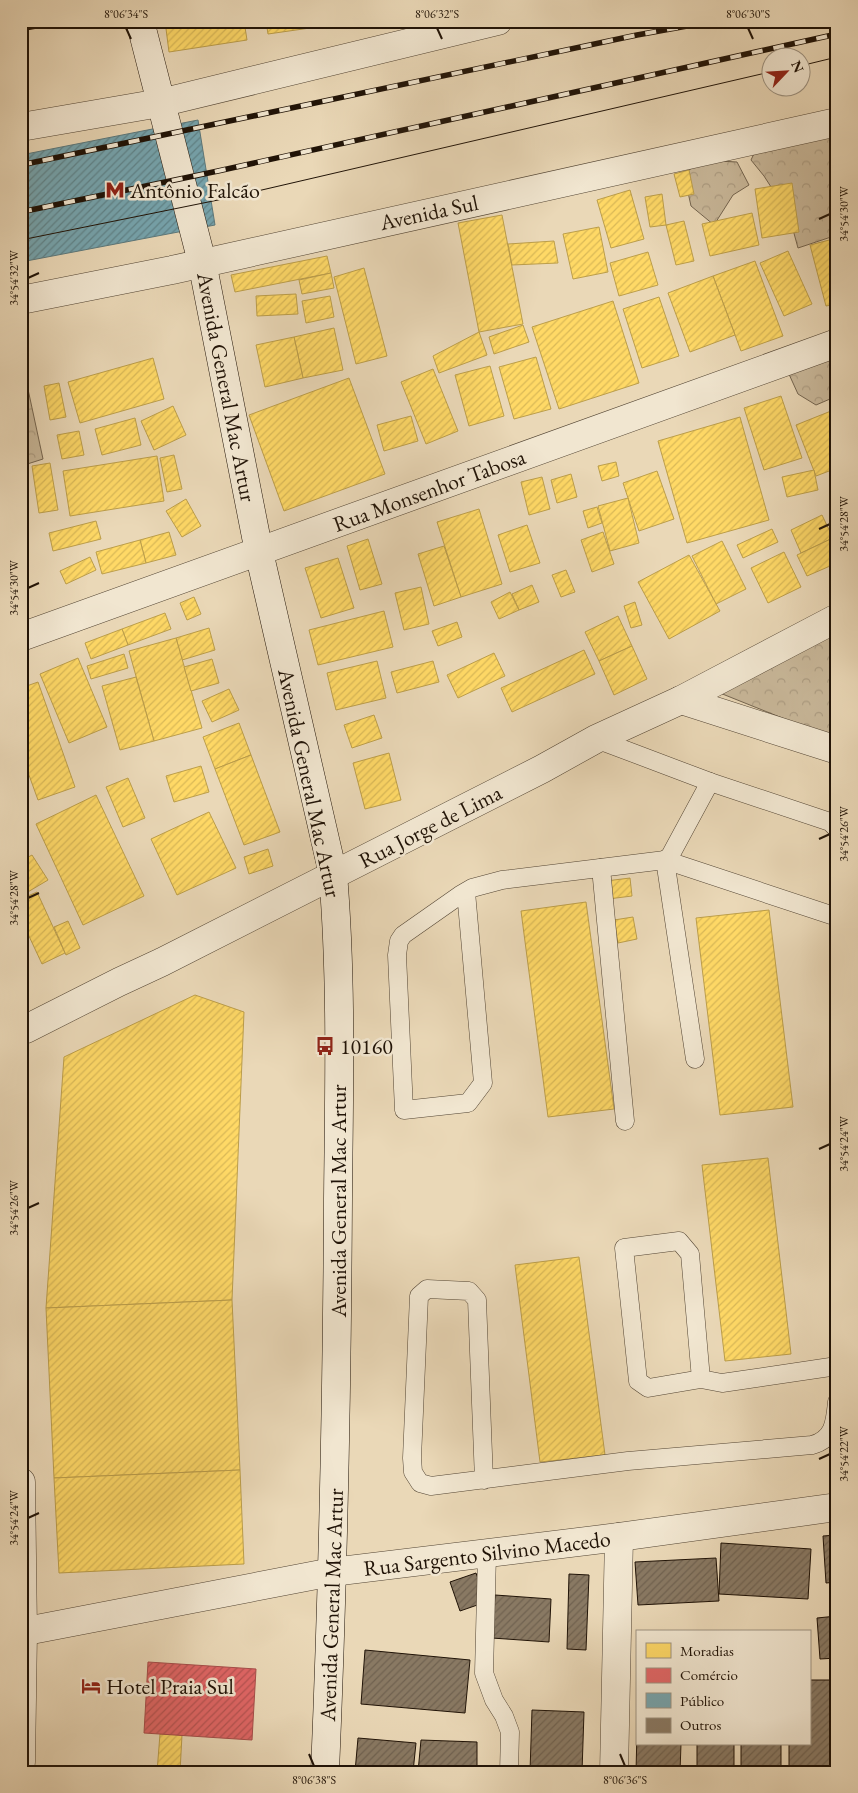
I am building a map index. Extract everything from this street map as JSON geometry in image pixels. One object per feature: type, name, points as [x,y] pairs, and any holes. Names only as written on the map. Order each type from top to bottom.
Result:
[{"type":"street","name":"Avenida General Mac Artur","points":[[140,21],[202,262],[259,552],[333,874],[338,928],[339,1009],[337,1340],[325,1772]]},
{"type":"street","points":[[21,127],[160,103],[498,21]]},
{"type":"street","name":"Avenida Sul","points":[[21,300],[172,270],[837,122]]},
{"type":"street","name":"Rua Monsenhor Tabosa","points":[[21,637],[837,343]]},
{"type":"street","name":"Rua Jorge de Lima","points":[[23,1036],[119,982],[542,769],[596,739],[681,700],[837,618]]},
{"type":"street","points":[[681,700],[837,750]]},
{"type":"street","points":[[21,1482],[21,1762]]},
{"type":"street","name":"Rua Sargento Silvino Macedo","points":[[22,1632],[332,1572],[487,1554],[837,1507]]},
{"type":"street","points":[[614,1772],[619,1537]]},
{"type":"lane","points":[[596,739],[710,782],[830,822],[837,829]]},
{"type":"lane","points":[[665,860],[670,856],[710,782]]},
{"type":"lane","points":[[665,860],[695,1059]]},
{"type":"lane","points":[[466,892],[483,1083],[468,1103],[404,1110],[398,956],[400,941],[408,930],[466,892],[479,886],[502,880],[665,860],[837,917]]},
{"type":"lane","points":[[601,868],[625,1121]]},
{"type":"lane","points":[[701,1379],[690,1254],[679,1241],[624,1248],[638,1381],[648,1388],[701,1379],[722,1383],[837,1366]]},
{"type":"lane","points":[[484,1480],[477,1300],[470,1291],[427,1289],[419,1296],[412,1458],[414,1472],[420,1483],[431,1486],[484,1480],[628,1461],[812,1445],[823,1442],[831,1432],[837,1402]]},
{"type":"lane","points":[[487,1554],[484,1673],[494,1700],[504,1716],[510,1732],[509,1772]]},
{"type":"green space","points":[[837,127],[837,235],[798,248],[789,215],[764,176],[751,160],[758,145]]},
{"type":"green space","points":[[702,160],[737,162],[749,185],[733,195],[714,225],[691,206],[684,174]]},
{"type":"green space","points":[[835,358],[837,361],[837,396],[816,405],[798,394],[788,372]]},
{"type":"green space","points":[[23,366],[43,459],[21,466],[21,367]]},
{"type":"green space","points":[[837,629],[837,740],[715,691]]},
{"type":"building: Moradias","points":[[165,21],[244,21],[247,40],[169,52]]},
{"type":"building: Moradias","points":[[266,21],[309,21],[310,28],[268,34]]},
{"type":"building: Moradias","points":[[689,170],[694,194],[680,197],[674,174]]},
{"type":"building: Moradias","points":[[792,183],[799,232],[762,238],[755,189]]},
{"type":"building: Moradias","points":[[630,190],[644,239],[611,248],[597,200]]},
{"type":"building: Moradias","points":[[662,194],[666,225],[650,227],[645,197]]},
{"type":"building: Moradias","points":[[752,213],[759,245],[710,256],[702,224]]},
{"type":"building: Moradias","points":[[502,215],[523,324],[479,332],[458,223]]},
{"type":"building: Moradias","points":[[684,221],[694,261],[676,265],[666,225]]},
{"type":"building: Moradias","points":[[599,227],[608,272],[573,279],[563,234]]},
{"type":"building: Moradias","points":[[837,238],[837,304],[826,306],[810,245]]},
{"type":"building: Moradias","points":[[554,241],[558,263],[512,265],[508,244]]},
{"type":"building: Moradias","points":[[788,251],[812,304],[784,316],[760,263]]},
{"type":"building: Moradias","points":[[648,252],[658,285],[619,296],[610,263]]},
{"type":"building: Moradias","points":[[327,256],[331,273],[235,292],[231,275]]},
{"type":"building: Moradias","points":[[755,261],[783,336],[741,351],[713,276]]},
{"type":"building: Moradias","points":[[364,268],[387,356],[356,364],[334,277]]},
{"type":"building: Moradias","points":[[331,273],[334,288],[302,294],[299,280]]},
{"type":"building: Moradias","points":[[713,276],[735,335],[690,352],[668,293]]},
{"type":"building: Moradias","points":[[296,294],[298,314],[257,316],[256,296]]},
{"type":"building: Moradias","points":[[330,296],[334,317],[306,323],[302,301]]},
{"type":"building: Moradias","points":[[659,297],[679,356],[642,368],[623,309]]},
{"type":"building: Moradias","points":[[613,301],[639,383],[559,409],[532,327]]},
{"type":"building: Moradias","points":[[523,325],[529,342],[494,354],[489,337]]},
{"type":"building: Moradias","points":[[334,328],[343,370],[303,378],[294,337]]},
{"type":"building: Moradias","points":[[479,332],[487,355],[439,373],[433,356]]},
{"type":"building: Moradias","points":[[294,337],[303,378],[265,387],[256,345]]},
{"type":"building: Moradias","points":[[536,357],[551,409],[514,419],[499,367]]},
{"type":"building: Moradias","points":[[153,358],[164,399],[80,423],[68,382]]},
{"type":"building: Moradias","points":[[490,366],[504,416],[469,426],[455,375]]},
{"type":"building: Moradias","points":[[433,369],[458,431],[426,444],[401,382]]},
{"type":"building: Moradias","points":[[349,378],[385,474],[284,511],[249,415]]},
{"type":"building: Moradias","points":[[59,383],[66,417],[50,420],[44,386]]},
{"type":"building: Moradias","points":[[781,396],[802,458],[764,470],[744,408]]},
{"type":"building: Moradias","points":[[173,406],[186,435],[154,450],[141,421]]},
{"type":"building: Moradias","points":[[831,411],[837,426],[837,468],[816,476],[796,425]]},
{"type":"building: Moradias","points":[[411,416],[418,441],[384,451],[377,425]]},
{"type":"building: Moradias","points":[[740,417],[769,520],[687,543],[658,441]]},
{"type":"building: Moradias","points":[[135,418],[141,445],[102,455],[95,429]]},
{"type":"building: Moradias","points":[[79,431],[84,455],[62,459],[57,435]]},
{"type":"building: Moradias","points":[[174,455],[182,489],[167,492],[160,458]]},
{"type":"building: Moradias","points":[[157,456],[164,501],[70,516],[63,471]]},
{"type":"building: Moradias","points":[[616,462],[619,476],[602,481],[598,466]]},
{"type":"building: Moradias","points":[[50,463],[58,510],[39,513],[32,466]]},
{"type":"building: Moradias","points":[[814,470],[818,490],[787,497],[782,477]]},
{"type":"building: Moradias","points":[[657,471],[674,519],[639,531],[623,483]]},
{"type":"building: Moradias","points":[[571,474],[577,497],[557,503],[551,480]]},
{"type":"building: Moradias","points":[[542,477],[550,509],[529,515],[521,482]]},
{"type":"building: Moradias","points":[[628,498],[639,543],[610,551],[598,506]]},
{"type":"building: Moradias","points":[[186,499],[201,526],[182,537],[166,511]]},
{"type":"building: Moradias","points":[[597,507],[602,523],[588,528],[583,511]]},
{"type":"building: Moradias","points":[[479,509],[502,584],[461,597],[437,522]]},
{"type":"building: Moradias","points":[[822,515],[833,538],[801,553],[791,530]]},
{"type":"building: Moradias","points":[[96,521],[101,539],[53,551],[49,533]]},
{"type":"building: Moradias","points":[[527,525],[540,563],[510,572],[498,535]]},
{"type":"building: Moradias","points":[[772,529],[778,542],[743,558],[737,545]]},
{"type":"building: Moradias","points":[[169,532],[176,555],[146,563],[140,540]]},
{"type":"building: Moradias","points":[[603,532],[614,564],[592,572],[581,540]]},
{"type":"building: Moradias","points":[[837,536],[837,563],[807,576],[797,555]]},
{"type":"building: Moradias","points":[[368,539],[382,584],[360,590],[347,546]]},
{"type":"building: Moradias","points":[[140,540],[146,563],[102,574],[96,552]]},
{"type":"building: Moradias","points":[[722,541],[746,589],[716,604],[692,556]]},
{"type":"building: Moradias","points":[[444,546],[461,597],[434,606],[418,554]]},
{"type":"building: Moradias","points":[[784,552],[801,587],[768,603],[751,568]]},
{"type":"building: Moradias","points":[[689,555],[720,611],[669,639],[638,582]]},
{"type":"building: Moradias","points":[[90,557],[96,570],[66,584],[60,571]]},
{"type":"building: Moradias","points":[[338,558],[354,608],[321,618],[305,568]]},
{"type":"building: Moradias","points":[[566,570],[575,592],[561,597],[552,575]]},
{"type":"building: Moradias","points":[[532,585],[539,602],[519,610],[512,594]]},
{"type":"building: Moradias","points":[[421,587],[429,624],[404,630],[395,593]]},
{"type":"building: Moradias","points":[[510,592],[519,610],[499,619],[491,602]]},
{"type":"building: Moradias","points":[[194,597],[201,614],[187,620],[180,603]]},
{"type":"building: Moradias","points":[[635,602],[642,625],[631,628],[624,606]]},
{"type":"building: Moradias","points":[[384,611],[393,647],[318,665],[309,630]]},
{"type":"building: Moradias","points":[[165,613],[171,629],[128,645],[122,629]]},
{"type":"building: Moradias","points":[[618,616],[632,646],[599,661],[585,632]]},
{"type":"building: Moradias","points":[[457,622],[462,637],[438,646],[432,631]]},
{"type":"building: Moradias","points":[[209,628],[215,650],[182,660],[176,638]]},
{"type":"building: Moradias","points":[[122,629],[128,645],[91,659],[85,643]]},
{"type":"building: Moradias","points":[[176,638],[202,728],[154,741],[129,651]]},
{"type":"building: Moradias","points":[[632,646],[647,679],[614,695],[599,661]]},
{"type":"building: Moradias","points":[[584,650],[595,674],[512,712],[501,688]]},
{"type":"building: Moradias","points":[[494,653],[505,676],[458,698],[447,675]]},
{"type":"building: Moradias","points":[[124,654],[128,668],[91,679],[87,666]]},
{"type":"building: Moradias","points":[[78,658],[107,727],[69,743],[40,674]]},
{"type":"building: Moradias","points":[[212,659],[219,683],[191,691],[184,667]]},
{"type":"building: Moradias","points":[[377,661],[386,698],[336,710],[327,673]]},
{"type":"building: Moradias","points":[[433,661],[439,682],[397,693],[391,672]]},
{"type":"building: Moradias","points":[[136,677],[154,741],[120,750],[102,686]]},
{"type":"building: Moradias","points":[[38,682],[75,787],[38,800],[21,753],[21,688]]},
{"type":"building: Moradias","points":[[229,689],[239,710],[212,722],[202,701]]},
{"type":"building: Moradias","points":[[374,715],[382,738],[352,748],[344,725]]},
{"type":"building: Moradias","points":[[239,723],[251,755],[215,769],[203,737]]},
{"type":"building: Moradias","points":[[389,753],[401,800],[365,809],[353,763]]},
{"type":"building: Moradias","points":[[251,755],[280,832],[244,845],[215,769]]},
{"type":"building: Moradias","points":[[201,766],[209,792],[174,802],[166,776]]},
{"type":"building: Moradias","points":[[128,778],[145,818],[123,827],[106,787]]},
{"type":"building: Moradias","points":[[21,783],[27,796],[21,799]]},
{"type":"building: Moradias","points":[[96,795],[144,896],[83,925],[36,824]]},
{"type":"building: Moradias","points":[[209,812],[236,868],[177,895],[151,839]]},
{"type":"building: Moradias","points":[[268,849],[273,866],[249,874],[244,857]]},
{"type":"building: Moradias","points":[[32,855],[48,880],[21,896],[21,861]]},
{"type":"building: Moradias","points":[[630,878],[632,896],[608,899],[606,881]]},
{"type":"building: Moradias","points":[[37,892],[65,953],[42,964],[21,919],[21,899]]},
{"type":"building: Moradias","points":[[586,902],[614,1109],[548,1117],[521,911]]},
{"type":"building: Moradias","points":[[769,910],[793,1107],[720,1115],[696,918]]},
{"type":"building: Moradias","points":[[633,917],[637,939],[618,943],[614,920]]},
{"type":"building: Moradias","points":[[68,921],[80,948],[66,955],[54,927]]},
{"type":"building: Moradias","points":[[195,995],[244,1012],[232,1300],[46,1308],[64,1057]]},
{"type":"building: Moradias","points":[[768,1158],[791,1354],[725,1361],[702,1165]]},
{"type":"building: Moradias","points":[[579,1257],[605,1455],[540,1462],[515,1265]]},
{"type":"building: Moradias","points":[[232,1300],[240,1470],[54,1478],[46,1308]]},
{"type":"building: Moradias","points":[[240,1470],[244,1564],[59,1573],[54,1478]]},
{"type":"building: Moradias","points":[[160,1734],[182,1735],[180,1772],[157,1772]]},
{"type":"building: Comércio","points":[[148,1662],[256,1669],[252,1740],[144,1733]]},
{"type":"building: Público","name":"Antônio Falcão","points":[[198,120],[215,225],[21,262],[21,155]]},
{"type":"building: Outros","points":[[21,21],[66,21],[66,23],[21,31]]},
{"type":"building: Outros","points":[[837,1535],[837,1582],[826,1583],[823,1536]]},
{"type":"building: Outros","points":[[721,1543],[811,1549],[808,1599],[719,1594]]},
{"type":"building: Outros","points":[[716,1558],[719,1601],[638,1605],[635,1562]]},
{"type":"building: Outros","points":[[476,1573],[486,1602],[460,1611],[450,1582]]},
{"type":"building: Outros","points":[[569,1574],[589,1575],[586,1650],[567,1649]]},
{"type":"building: Outros","points":[[495,1595],[551,1599],[549,1642],[492,1638]]},
{"type":"building: Outros","points":[[837,1616],[837,1658],[820,1659],[817,1618]]},
{"type":"building: Outros","points":[[365,1650],[470,1660],[465,1713],[361,1704]]},
{"type":"building: Outros","points":[[810,1680],[834,1680],[834,1772],[789,1772],[789,1746],[810,1746]]},
{"type":"building: Outros","points":[[532,1710],[584,1712],[582,1772],[530,1772]]},
{"type":"building: Outros","points":[[358,1738],[416,1743],[413,1772],[355,1772]]},
{"type":"building: Outros","points":[[421,1740],[477,1742],[477,1772],[418,1772]]},
{"type":"building: Outros","points":[[637,1746],[681,1746],[680,1772],[636,1772]]},
{"type":"building: Outros","points":[[697,1746],[734,1746],[734,1772],[697,1772]]},
{"type":"building: Outros","points":[[741,1746],[781,1746],[781,1769],[741,1768]]},
{"type":"tram line","points":[[810,64],[837,57]]},
{"type":"tram line","points":[[21,240],[223,199],[760,74]]},
{"type":"railway","points":[[21,165],[637,35],[715,21]]},
{"type":"railway","points":[[21,212],[218,171],[837,34]]},
{"type":"place","name":"Antônio Falcão","points":[[115,190]]},
{"type":"place","name":"10160","points":[[325,1046]]},
{"type":"place","name":"Hotel Praia Sul","points":[[91,1686]]}]
